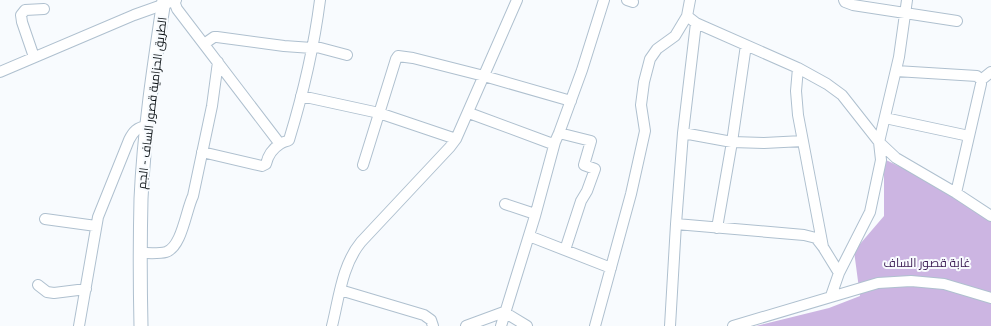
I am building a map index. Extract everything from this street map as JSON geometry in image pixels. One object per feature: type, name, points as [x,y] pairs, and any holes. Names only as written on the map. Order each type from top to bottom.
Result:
[{"type":"main road","name":"الطريق الحزامية قصور الساف - الجم","points":[[141,326],[141,198],[147,126],[170,2]]},
{"type":"street","points":[[202,152],[262,166],[266,164],[269,155],[280,144],[289,140],[312,47],[320,0]]},
{"type":"street","points":[[332,326],[340,290],[349,261],[356,247],[456,139],[469,113],[517,0]]},
{"type":"street","points":[[501,326],[557,138],[582,70],[604,0]]},
{"type":"street","points":[[595,326],[631,194],[645,131],[641,105],[644,82],[650,60],[657,49],[675,36],[687,16],[690,0]]},
{"type":"street","points":[[844,0],[845,2],[853,5],[957,21]]},
{"type":"street","points":[[831,296],[839,273],[870,212],[881,160],[879,142],[896,71],[908,0]]},
{"type":"street","points":[[0,72],[170,2],[177,9],[280,144]]},
{"type":"street","points":[[34,57],[21,15],[26,10],[44,9]]},
{"type":"street","points":[[687,16],[696,23],[798,68],[827,84],[842,95],[879,142],[896,158],[956,193],[991,216]]},
{"type":"street","points":[[670,326],[683,133],[696,23]]},
{"type":"street","points":[[204,44],[214,37],[217,37],[284,46],[312,47],[347,54]]},
{"type":"street","points":[[717,228],[732,142],[735,112],[746,45]]},
{"type":"street","points":[[364,165],[396,58],[398,56],[413,58],[484,76],[571,102]]},
{"type":"street","points":[[141,254],[166,252],[175,246],[193,196],[212,106],[218,62]]},
{"type":"street","points":[[798,68],[796,91],[798,115],[823,247]]},
{"type":"street","points":[[896,71],[977,76],[981,80]]},
{"type":"street","points":[[956,193],[981,80],[991,72]]},
{"type":"street","points":[[301,96],[379,113],[456,139]]},
{"type":"street","points":[[469,113],[550,143],[557,138],[591,141],[584,165],[595,169],[587,191],[581,201],[565,250]]},
{"type":"street","points":[[884,118],[969,136]]},
{"type":"street","points":[[79,326],[98,217],[129,140],[138,128],[147,126]]},
{"type":"street","points":[[683,133],[732,142],[764,143],[803,141]]},
{"type":"street","points":[[505,204],[532,213],[535,216]]},
{"type":"street","points":[[45,219],[96,226]]},
{"type":"street","points":[[676,224],[804,235],[816,238],[839,273]]},
{"type":"street","points":[[529,236],[611,268]]},
{"type":"street","points":[[733,326],[878,283],[911,281],[944,284],[991,298]]},
{"type":"street","points":[[38,285],[47,292],[54,293],[86,288]]},
{"type":"street","points":[[340,290],[424,315],[431,320],[433,326]]},
{"type":"street","points":[[466,326],[504,312]]},
{"type":"street","points":[[504,312],[527,326]]},
{"type":"green space","name":"غابة قصور الساف","points":[[884,159],[927,180],[964,201],[991,221],[991,326],[756,326],[829,308],[860,296],[854,251],[884,216]]}]
